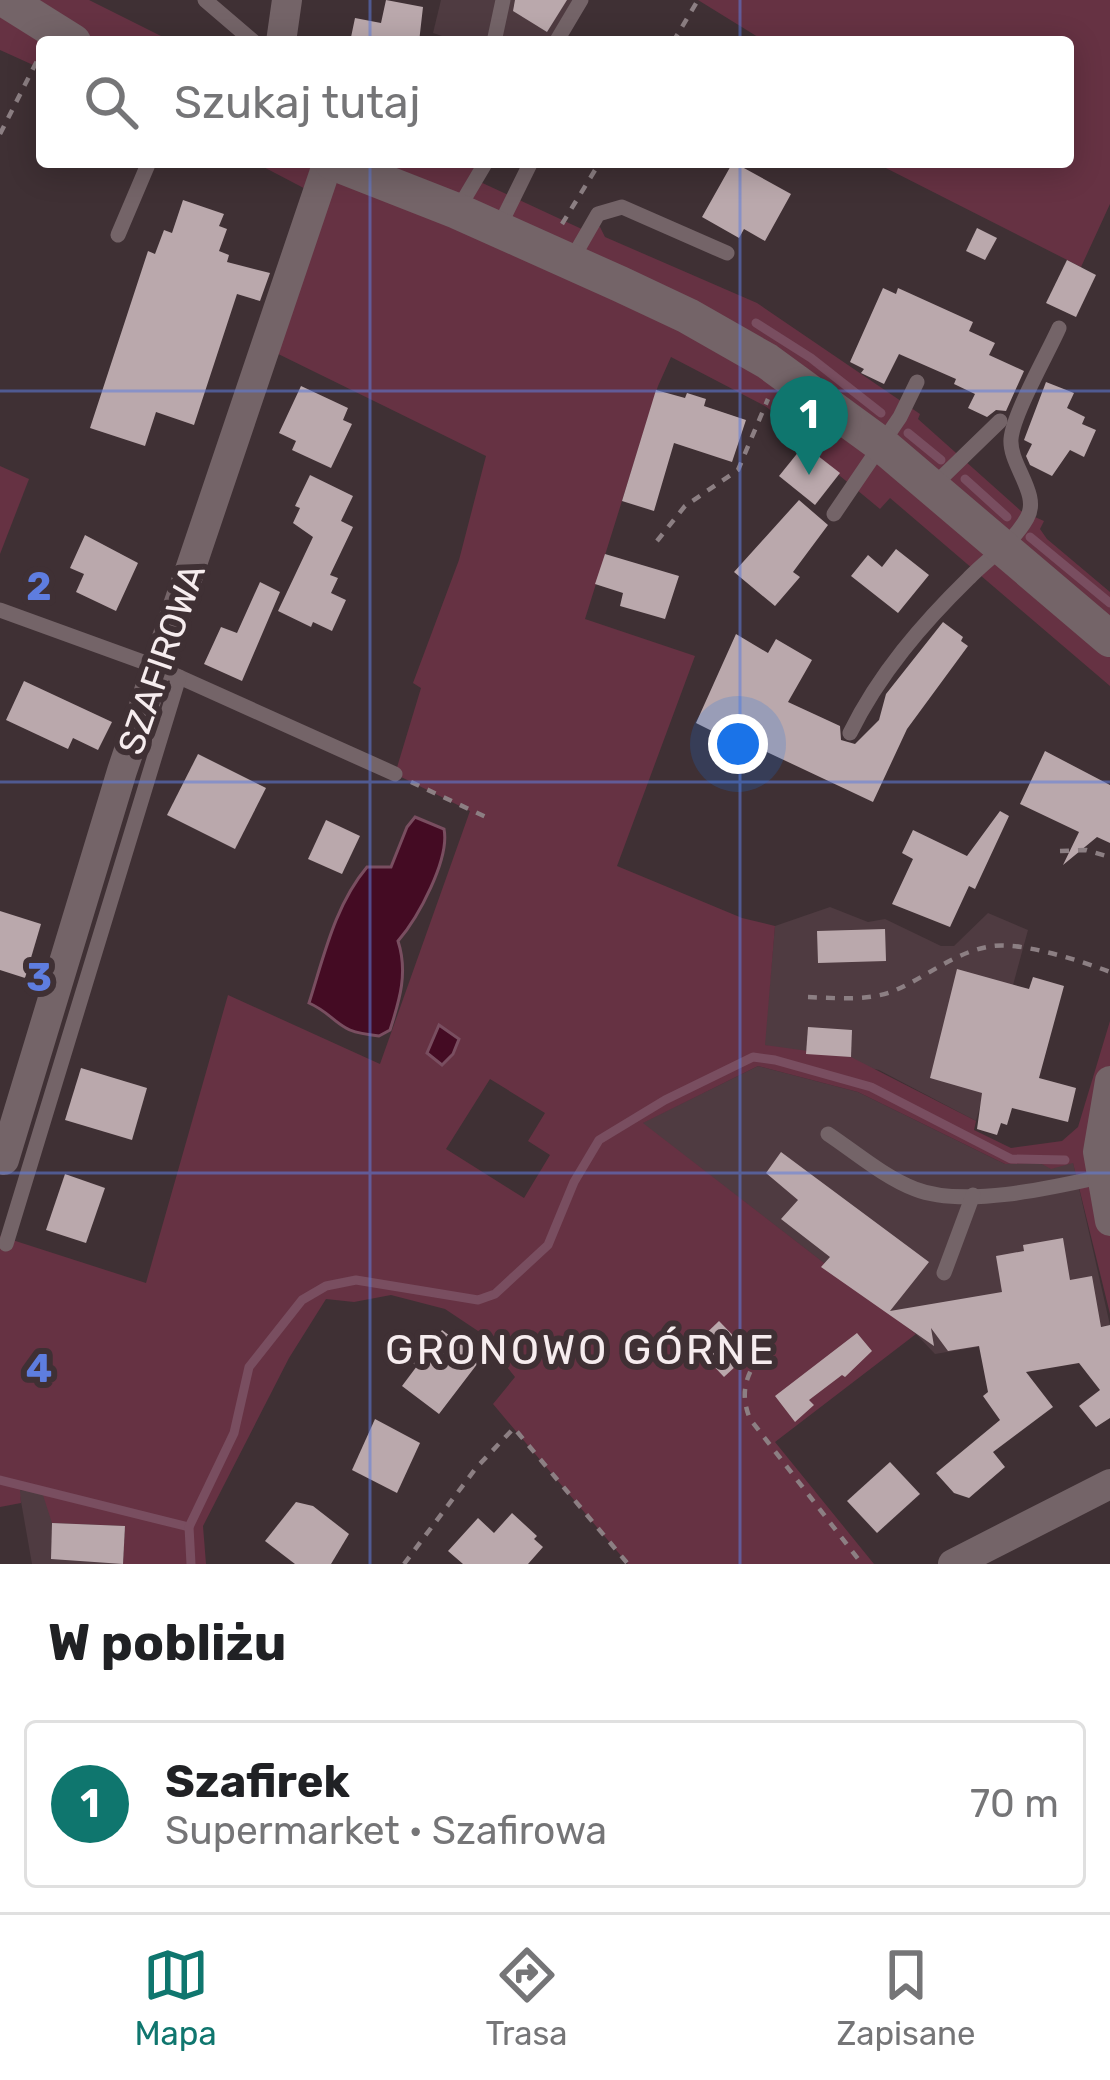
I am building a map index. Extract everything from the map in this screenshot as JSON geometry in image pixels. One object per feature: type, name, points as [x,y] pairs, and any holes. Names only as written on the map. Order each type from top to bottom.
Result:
[{"type":"street","points":[[6,0],[64,36]]},
{"type":"street","points":[[282,36],[287,0]]},
{"type":"street","name":"SZAFIROWA","points":[[2,1163],[168,672],[328,168]]},
{"type":"street","name":"SZAFIROWA","points":[[346,168],[457,211],[688,316],[782,370],[882,445],[1110,639]]},
{"type":"street","points":[[1110,1082],[1098,1139],[1110,1221]]},
{"type":"street","points":[[953,1564],[1110,1484]]},
{"type":"lane","points":[[205,0],[247,36]]},
{"type":"lane","points":[[495,36],[503,0]]},
{"type":"lane","points":[[560,36],[581,0]]},
{"type":"lane","points":[[118,236],[146,168]]},
{"type":"lane","points":[[457,211],[482,168]]},
{"type":"lane","points":[[497,229],[528,168]]},
{"type":"lane","points":[[558,256],[598,214],[622,207],[727,254]]},
{"type":"lane","points":[[850,733],[868,697],[929,618],[1004,547],[1031,508],[1013,456],[1012,431],[1060,328]]},
{"type":"lane","points":[[834,514],[882,445],[917,382]]},
{"type":"lane","points":[[933,487],[1000,421]]},
{"type":"lane","points":[[0,610],[168,672],[395,774]]},
{"type":"lane","points":[[6,1244],[168,672]]},
{"type":"lane","points":[[828,1134],[914,1189],[973,1195],[1050,1188],[1100,1177]]},
{"type":"lane","points":[[944,1273],[973,1195]]},
{"type":"path","points":[[677,36],[698,0]]},
{"type":"path","points":[[0,134],[36,64]]},
{"type":"path","points":[[558,256],[597,168]]},
{"type":"path","points":[[658,542],[685,506],[743,462],[782,370]]},
{"type":"path","points":[[395,774],[488,818]]},
{"type":"path","points":[[1060,851],[1086,850],[1110,857]]},
{"type":"path","points":[[808,997],[886,994],[956,957],[1005,945],[1110,972]]},
{"type":"path","points":[[759,1356],[747,1374],[743,1394],[750,1419],[862,1564]]},
{"type":"path","points":[[404,1564],[476,1468],[514,1428],[628,1564]]},
{"type":"shaded area","points":[[0,0],[89,0],[161,36],[36,36],[36,66],[0,50]]},
{"type":"shaded area","points":[[441,0],[581,0],[560,36],[433,33]]},
{"type":"shaded area","points":[[698,0],[1110,0],[1110,204],[1081,267],[886,168],[1074,168],[1074,36],[756,36]]},
{"type":"shaded area","points":[[265,168],[483,168],[476,180],[586,231],[591,222],[605,237],[757,303],[920,414],[918,419],[1021,511],[1044,521],[1040,529],[1047,539],[1110,592],[1110,686],[890,498],[880,509],[794,438],[798,431],[765,406],[671,357],[585,619],[695,656],[617,866],[742,918],[775,926],[765,1045],[851,1057],[976,1121],[974,1130],[1011,1148],[1062,1141],[1078,1127],[1110,1021],[1110,1314],[1073,1163],[1051,1169],[1040,1163],[1005,1164],[858,1092],[758,1066],[643,1123],[916,1334],[775,1442],[874,1564],[628,1564],[493,1404],[515,1377],[478,1331],[445,1309],[391,1295],[354,1302],[326,1299],[289,1358],[203,1526],[206,1564],[123,1564],[125,1526],[52,1523],[42,1492],[20,1490],[21,1503],[0,1507],[0,1236],[146,1283],[228,995],[380,1064],[470,811],[395,774],[421,688],[413,683],[459,560],[486,456],[264,347],[317,195]],"holes":[[[490,1079],[545,1113],[528,1141],[550,1155],[524,1198],[446,1149]]]},
{"type":"shaded area","points":[[0,466],[29,479],[0,554]]},
{"type":"shaded area","points":[[415,817],[444,829],[442,856],[423,903],[398,941],[402,975],[390,1030],[379,1036],[354,1032],[309,1003],[332,932],[356,882],[367,867],[391,867]]},
{"type":"shaded area","points":[[830,907],[868,922],[885,919],[941,946],[954,946],[988,913],[1028,930],[976,1121],[879,1070],[764,1045],[775,926]]},
{"type":"shaded area","points":[[439,1025],[459,1039],[442,1065],[427,1053]]},
{"type":"shaded area","points":[[758,1066],[858,1092],[1005,1164],[1073,1162],[1110,1325],[935,1354],[916,1334],[642,1123]]},
{"type":"shaded area","points":[[19,1490],[43,1492],[53,1523],[125,1526],[123,1564],[32,1564]]},
{"type":"building","points":[[386,0],[423,7],[420,36],[351,36],[355,18],[381,23]]},
{"type":"building","points":[[515,0],[567,0],[547,32],[513,11]]},
{"type":"building","points":[[730,168],[744,168],[791,194],[765,241],[744,229],[739,238],[702,217]]},
{"type":"building","points":[[183,200],[224,214],[219,226],[227,229],[219,251],[229,255],[227,262],[270,273],[260,301],[237,294],[194,425],[156,412],[145,446],[90,428],[148,251],[155,254],[164,230],[172,233]]},
{"type":"building","points":[[977,228],[997,238],[985,260],[966,251]]},
{"type":"building","points":[[1067,260],[1096,275],[1076,317],[1046,303]]},
{"type":"building","points":[[883,288],[896,294],[898,288],[973,322],[969,331],[995,343],[989,355],[1024,371],[1006,411],[996,410],[987,417],[968,408],[975,394],[954,384],[956,379],[899,354],[884,384],[850,362]]},
{"type":"building","points":[[1046,382],[1074,393],[1067,408],[1085,417],[1082,424],[1096,430],[1084,457],[1070,450],[1052,476],[1030,465],[1026,456],[1032,444],[1024,440]]},
{"type":"building","points":[[301,386],[348,408],[343,420],[352,424],[331,468],[292,450],[296,441],[279,433]]},
{"type":"building","points":[[656,390],[706,399],[704,406],[746,420],[732,462],[674,443],[654,511],[622,501]]},
{"type":"building","points":[[804,445],[840,473],[815,505],[779,476]]},
{"type":"building","points":[[310,475],[353,496],[341,521],[353,527],[330,575],[338,578],[331,593],[346,600],[332,631],[278,611],[313,537],[293,523],[300,508],[295,506]]},
{"type":"building","points":[[799,500],[828,525],[793,572],[800,577],[775,606],[734,572]]},
{"type":"building","points":[[85,535],[138,563],[116,611],[76,592],[84,574],[70,568]]},
{"type":"building","points":[[896,549],[929,575],[898,613],[851,576],[868,555],[882,567]]},
{"type":"building","points":[[605,554],[679,576],[665,619],[620,606],[623,593],[595,584]]},
{"type":"building","points":[[260,582],[280,592],[242,681],[204,664],[221,627],[237,633]]},
{"type":"building","points":[[943,622],[968,646],[907,729],[873,802],[696,723],[736,634],[768,653],[776,639],[812,660],[788,702],[840,726],[841,740],[855,744],[879,720],[886,694]]},
{"type":"building","points":[[24,681],[112,722],[98,750],[73,738],[68,749],[6,720]]},
{"type":"building","points":[[1045,751],[1110,785],[1110,843],[1097,837],[1063,865],[1079,832],[1020,804]]},
{"type":"building","points":[[198,754],[266,788],[235,849],[167,815]]},
{"type":"building","points":[[1000,811],[1009,816],[975,889],[969,886],[950,927],[892,904],[913,859],[902,853],[913,830],[967,856]]},
{"type":"building","points":[[326,820],[360,836],[342,874],[308,859]]},
{"type":"building","points":[[0,911],[41,924],[25,978],[0,970]]},
{"type":"building","points":[[885,929],[886,961],[818,963],[817,931]]},
{"type":"building","points":[[957,969],[1029,989],[1033,977],[1064,986],[1039,1078],[1076,1088],[1068,1122],[1012,1108],[1007,1125],[1001,1123],[997,1135],[977,1129],[982,1093],[930,1078]]},
{"type":"building","points":[[808,1027],[852,1030],[851,1057],[806,1054]]},
{"type":"building","points":[[81,1068],[147,1088],[132,1140],[65,1120]]},
{"type":"building","points":[[781,1152],[929,1262],[890,1311],[1002,1292],[996,1256],[1024,1251],[1023,1245],[1063,1238],[1070,1280],[1092,1276],[1101,1327],[1110,1325],[1110,1418],[1096,1427],[1079,1406],[1100,1390],[1079,1363],[1026,1372],[1053,1407],[993,1452],[1005,1467],[969,1498],[954,1493],[936,1473],[1000,1420],[983,1396],[988,1392],[979,1346],[948,1351],[931,1328],[934,1346],[821,1267],[830,1257],[781,1219],[798,1200],[766,1173]]},
{"type":"building","points":[[65,1174],[105,1188],[86,1243],[46,1230]]},
{"type":"building","points":[[719,1321],[750,1353],[724,1377],[694,1345]]},
{"type":"building","points":[[442,1330],[481,1359],[439,1414],[402,1386],[417,1366],[405,1357],[422,1334],[433,1342]]},
{"type":"building","points":[[857,1333],[872,1351],[845,1377],[809,1400],[814,1405],[795,1422],[775,1396]]},
{"type":"building","points":[[375,1419],[420,1443],[397,1493],[352,1470]]},
{"type":"building","points":[[890,1462],[920,1494],[877,1533],[847,1501]]},
{"type":"building","points":[[296,1502],[313,1506],[349,1534],[331,1564],[295,1564],[265,1541]]},
{"type":"building","points":[[512,1513],[543,1547],[528,1564],[463,1564],[448,1551],[478,1518],[494,1533]]},
{"type":"building","points":[[52,1523],[125,1526],[123,1564],[51,1559]]},
{"type":"waterway","points":[[756,323],[811,358],[881,413]]},
{"type":"waterway","points":[[908,433],[941,460]]},
{"type":"waterway","points":[[965,479],[1007,517]]},
{"type":"waterway","points":[[1030,537],[1110,603]]},
{"type":"waterway","points":[[191,1564],[189,1527],[234,1433],[249,1367],[302,1300],[326,1286],[356,1280],[478,1300],[495,1294],[548,1245],[574,1182],[599,1140],[665,1100],[753,1057],[871,1087],[1011,1159],[1065,1160]]},
{"type":"waterway","points":[[0,1480],[189,1527]]},
{"type":"place","name":"Szafirek","points":[[809,475]]},
{"type":"district","name":"GRONOWO GÓRNE","points":[[581,1349]]}]
